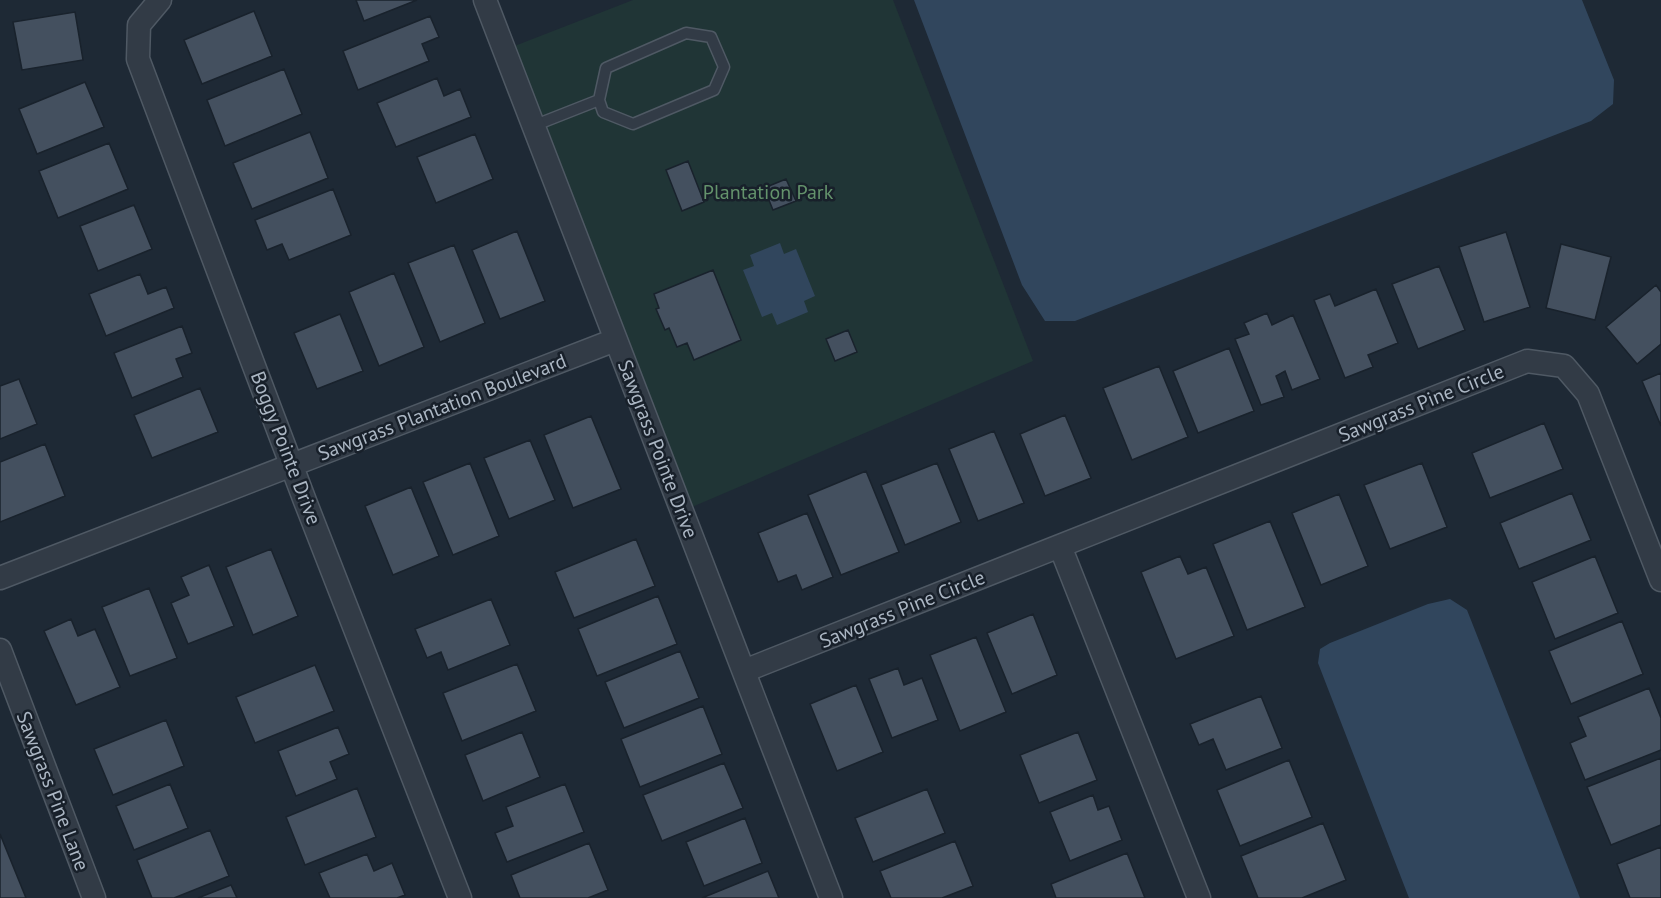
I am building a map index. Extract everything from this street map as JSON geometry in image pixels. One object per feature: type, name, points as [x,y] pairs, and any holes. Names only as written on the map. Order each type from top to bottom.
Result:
[{"type":"street","name":"Boggy Pointe Drive","points":[[160,0],[139,25],[138,58],[292,465],[460,898]]},
{"type":"street","name":"Sawgrass Pointe Drive","points":[[484,0],[831,898]]},
{"type":"street","name":"Sawgrass Plantation Boulevard","points":[[0,578],[615,340]]},
{"type":"street","name":"Sawgrass Pine Circle","points":[[744,671],[1527,361],[1564,366],[1588,394],[1661,580]]},
{"type":"street","points":[[1060,546],[1199,898]]},
{"type":"street","name":"Sawgrass Pine Lane","points":[[0,650],[94,898]]},
{"type":"lane","points":[[686,33],[711,37],[724,67],[714,90],[633,124],[603,112],[598,100],[606,68],[686,33]]},
{"type":"lane","points":[[533,126],[598,100]]},
{"type":"green space","name":"Plantation Park","points":[[633,0],[893,0],[1033,361],[692,507],[512,47]]},
{"type":"water","points":[[914,0],[1582,0],[1614,80],[1613,104],[1591,121],[1075,321],[1045,321],[1022,285]]},
{"type":"water","points":[[780,243],[784,254],[796,249],[815,296],[804,301],[808,312],[777,325],[772,313],[762,317],[743,270],[754,266],[750,255]]},
{"type":"water","points":[[1450,599],[1467,610],[1580,898],[1409,898],[1318,663],[1320,649],[1330,643],[1428,604]]},
{"type":"building","points":[[356,0],[417,0],[364,21]]},
{"type":"building","points":[[254,11],[272,56],[202,84],[184,40]]},
{"type":"building","points":[[75,12],[83,60],[22,70],[13,22]]},
{"type":"building","points":[[430,16],[439,37],[422,44],[429,61],[358,90],[343,51]]},
{"type":"building","points":[[284,69],[302,114],[225,146],[207,100]]},
{"type":"building","points":[[437,78],[444,96],[460,89],[471,117],[396,147],[377,103]]},
{"type":"building","points":[[85,82],[104,127],[37,154],[19,109]]},
{"type":"building","points":[[310,132],[328,178],[252,209],[233,163]]},
{"type":"building","points":[[475,134],[493,179],[436,203],[417,157]]},
{"type":"building","points":[[109,143],[128,189],[58,218],[39,171]]},
{"type":"building","points":[[688,161],[704,202],[682,211],[666,170]]},
{"type":"building","points":[[786,179],[796,201],[773,210],[764,188]]},
{"type":"building","points":[[333,189],[351,235],[289,260],[282,244],[267,250],[255,220]]},
{"type":"building","points":[[134,205],[152,249],[98,271],[80,226]]},
{"type":"building","points":[[517,231],[545,301],[500,319],[472,250]]},
{"type":"building","points":[[1506,232],[1530,307],[1484,322],[1459,247]]},
{"type":"building","points":[[1561,244],[1611,257],[1595,320],[1546,308]]},
{"type":"building","points":[[454,245],[485,323],[440,342],[408,263]]},
{"type":"building","points":[[1439,266],[1465,330],[1418,349],[1392,284]]},
{"type":"building","points":[[713,270],[741,340],[694,360],[687,343],[677,347],[669,328],[665,330],[656,309],[659,308],[654,294]]},
{"type":"building","points":[[394,273],[424,347],[379,366],[349,292]]},
{"type":"building","points":[[140,274],[148,294],[166,287],[174,308],[106,336],[89,294]]},
{"type":"building","points":[[1656,285],[1661,292],[1661,344],[1637,364],[1606,327]]},
{"type":"building","points":[[1376,289],[1398,343],[1368,355],[1373,367],[1345,378],[1314,300],[1330,294],[1335,306]]},
{"type":"building","points":[[1267,313],[1272,325],[1293,315],[1320,379],[1292,390],[1285,371],[1276,376],[1284,397],[1261,405],[1235,339],[1249,334],[1244,323]]},
{"type":"building","points":[[340,314],[363,371],[317,389],[294,333]]},
{"type":"building","points":[[182,326],[192,353],[176,359],[183,377],[132,398],[114,353]]},
{"type":"building","points":[[848,330],[857,352],[835,361],[826,339]]},
{"type":"building","points":[[1229,348],[1254,411],[1198,433],[1173,371]]},
{"type":"building","points":[[1159,366],[1188,437],[1132,460],[1103,388]]},
{"type":"building","points":[[1661,373],[1661,426],[1642,381]]},
{"type":"building","points":[[19,379],[37,424],[0,439],[0,386]]},
{"type":"building","points":[[200,388],[218,432],[152,458],[134,415]]},
{"type":"building","points":[[1065,415],[1091,478],[1045,496],[1020,434]]},
{"type":"building","points":[[591,416],[621,489],[573,508],[544,435]]},
{"type":"building","points":[[1544,423],[1563,469],[1490,498],[1472,453]]},
{"type":"building","points":[[994,431],[1024,503],[978,521],[949,449]]},
{"type":"building","points":[[530,440],[555,500],[509,519],[484,458]]},
{"type":"building","points":[[45,444],[65,496],[0,522],[0,462]]},
{"type":"building","points":[[470,463],[499,536],[453,555],[423,482]]},
{"type":"building","points":[[937,463],[961,522],[905,545],[881,485]]},
{"type":"building","points":[[1422,463],[1447,527],[1390,549],[1364,485]]},
{"type":"building","points":[[866,471],[899,552],[841,575],[808,495]]},
{"type":"building","points":[[411,487],[439,556],[393,575],[365,506]]},
{"type":"building","points":[[1572,493],[1591,540],[1519,569],[1500,523]]},
{"type":"building","points":[[1339,494],[1368,566],[1321,585],[1292,513]]},
{"type":"building","points":[[807,513],[833,577],[802,590],[796,575],[778,582],[758,533]]},
{"type":"building","points":[[1270,521],[1305,607],[1247,630],[1213,544]]},
{"type":"building","points":[[636,539],[655,586],[574,618],[555,572]]},
{"type":"building","points":[[271,549],[298,616],[253,635],[226,567]]},
{"type":"building","points":[[1180,556],[1188,574],[1206,567],[1234,636],[1176,659],[1141,572]]},
{"type":"building","points":[[1595,556],[1618,613],[1555,639],[1532,582]]},
{"type":"building","points":[[209,565],[234,626],[188,644],[171,603],[189,595],[181,577]]},
{"type":"building","points":[[149,588],[177,658],[130,676],[102,607]]},
{"type":"building","points":[[658,596],[677,644],[597,676],[578,629]]},
{"type":"building","points":[[491,599],[510,645],[448,670],[441,652],[427,658],[415,629]]},
{"type":"building","points":[[1033,614],[1057,675],[1012,694],[987,633]]},
{"type":"building","points":[[71,619],[78,636],[95,629],[120,687],[76,705],[44,631]]},
{"type":"building","points":[[1622,621],[1643,674],[1571,704],[1549,651]]},
{"type":"building","points":[[976,637],[1006,712],[960,731],[930,655]]},
{"type":"building","points":[[680,651],[699,698],[624,728],[605,682]]},
{"type":"building","points":[[517,664],[536,711],[462,741],[443,693]]},
{"type":"building","points":[[315,665],[334,711],[255,743],[236,697]]},
{"type":"building","points":[[898,668],[904,685],[922,678],[938,720],[892,738],[869,679]]},
{"type":"building","points":[[856,685],[883,752],[837,771],[810,704]]},
{"type":"building","points":[[1649,688],[1661,718],[1661,750],[1585,780],[1570,743],[1586,736],[1578,717]]},
{"type":"building","points":[[1261,696],[1282,748],[1226,770],[1213,739],[1199,745],[1190,724]]},
{"type":"building","points":[[703,706],[722,754],[640,787],[621,739]]},
{"type":"building","points":[[166,720],[184,766],[113,795],[94,749]]},
{"type":"building","points":[[338,727],[349,754],[330,762],[337,779],[296,796],[278,751]]},
{"type":"building","points":[[522,732],[540,777],[483,801],[465,755]]},
{"type":"building","points":[[1078,732],[1097,780],[1039,803],[1020,755]]},
{"type":"building","points":[[1661,758],[1661,825],[1611,845],[1587,787]]},
{"type":"building","points":[[1289,760],[1312,817],[1240,846],[1217,790]]},
{"type":"building","points":[[724,763],[743,808],[662,841],[643,795]]},
{"type":"building","points":[[170,784],[188,828],[134,850],[116,806]]},
{"type":"building","points":[[565,784],[584,832],[507,862],[495,833],[513,826],[506,807]]},
{"type":"building","points":[[357,788],[376,837],[305,865],[286,817]]},
{"type":"building","points":[[927,789],[945,833],[873,862],[855,818]]},
{"type":"building","points":[[1093,795],[1098,810],[1109,806],[1122,840],[1070,861],[1050,812]]},
{"type":"building","points":[[745,818],[762,863],[704,886],[686,842]]},
{"type":"building","points":[[1323,823],[1346,880],[1302,898],[1258,898],[1241,856]]},
{"type":"building","points":[[210,830],[229,876],[174,898],[152,898],[137,860]]},
{"type":"building","points":[[0,834],[26,898],[0,898]]},
{"type":"building","points":[[955,841],[973,886],[942,898],[891,898],[880,871]]},
{"type":"building","points":[[589,843],[608,890],[588,898],[520,898],[511,875]]},
{"type":"building","points":[[1661,847],[1661,898],[1630,898],[1617,864]]},
{"type":"building","points":[[1127,853],[1145,898],[1056,898],[1051,884]]},
{"type":"building","points":[[367,854],[374,871],[392,863],[405,895],[397,898],[330,898],[319,873]]},
{"type":"building","points":[[768,871],[779,898],[702,898]]},
{"type":"building","points":[[231,885],[237,898],[198,898]]}]
